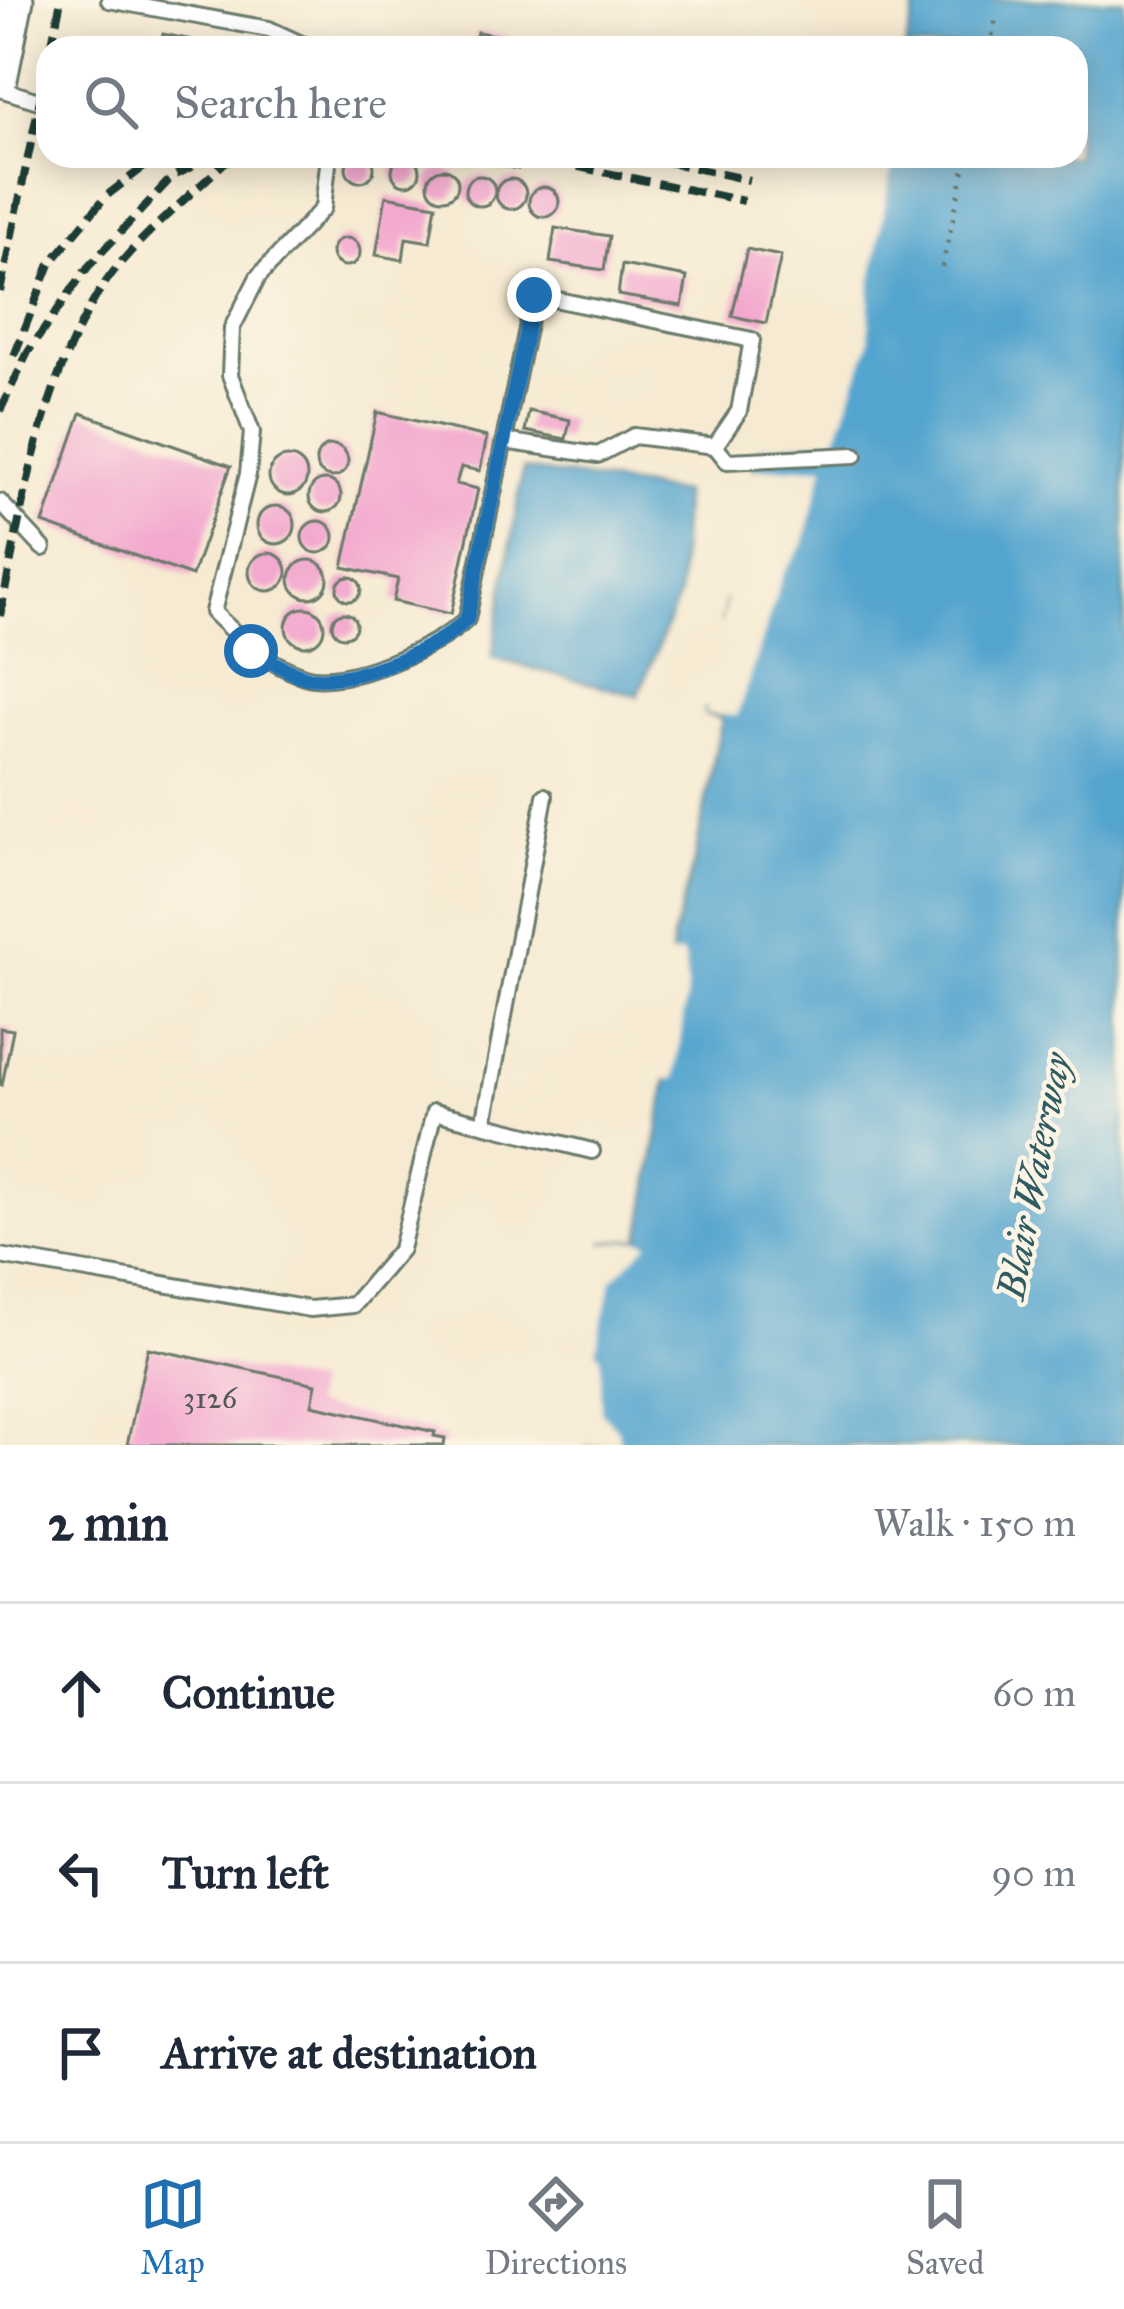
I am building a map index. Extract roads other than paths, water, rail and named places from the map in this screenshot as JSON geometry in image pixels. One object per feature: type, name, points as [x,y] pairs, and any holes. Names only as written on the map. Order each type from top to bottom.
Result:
[{"type":"street","points":[[0,79],[16,0]]},
{"type":"lane","points":[[109,0],[269,29],[284,36]]},
{"type":"lane","points":[[0,89],[36,100]]},
{"type":"lane","points":[[328,168],[323,208],[258,277],[232,328],[230,375],[252,432],[248,474],[213,612],[251,651],[309,678],[361,672],[451,635],[467,619],[534,295],[752,340],[739,411],[716,446]]},
{"type":"lane","points":[[504,441],[598,454],[634,436],[716,446],[728,461],[855,455]]},
{"type":"lane","points":[[0,502],[43,548]]},
{"type":"lane","points":[[484,1124],[545,796]]},
{"type":"lane","points":[[0,1256],[310,1309],[353,1305],[401,1250],[434,1112],[592,1151]]},
{"type":"water","name":"Blair Waterway","points":[[917,0],[1124,0],[1124,1445],[586,1445],[604,1242],[640,1239],[667,1079],[672,939],[694,862],[722,718],[704,714],[751,472],[767,434],[813,366],[875,168],[1088,168],[1088,36],[908,36]]},
{"type":"water","points":[[523,469],[683,493],[679,595],[638,696],[492,658]]},
{"type":"railway","points":[[54,36],[61,0]]},
{"type":"railway","points":[[0,292],[36,119]]},
{"type":"railway","points":[[14,356],[50,264],[106,196],[142,168]]},
{"type":"railway","points":[[0,411],[28,352],[88,267],[172,177],[189,168]]},
{"type":"railway","points":[[0,616],[46,411],[76,334],[123,260],[219,168]]},
{"type":"railway","points":[[583,168],[744,201]]},
{"type":"railway","points":[[695,168],[749,180]]}]
